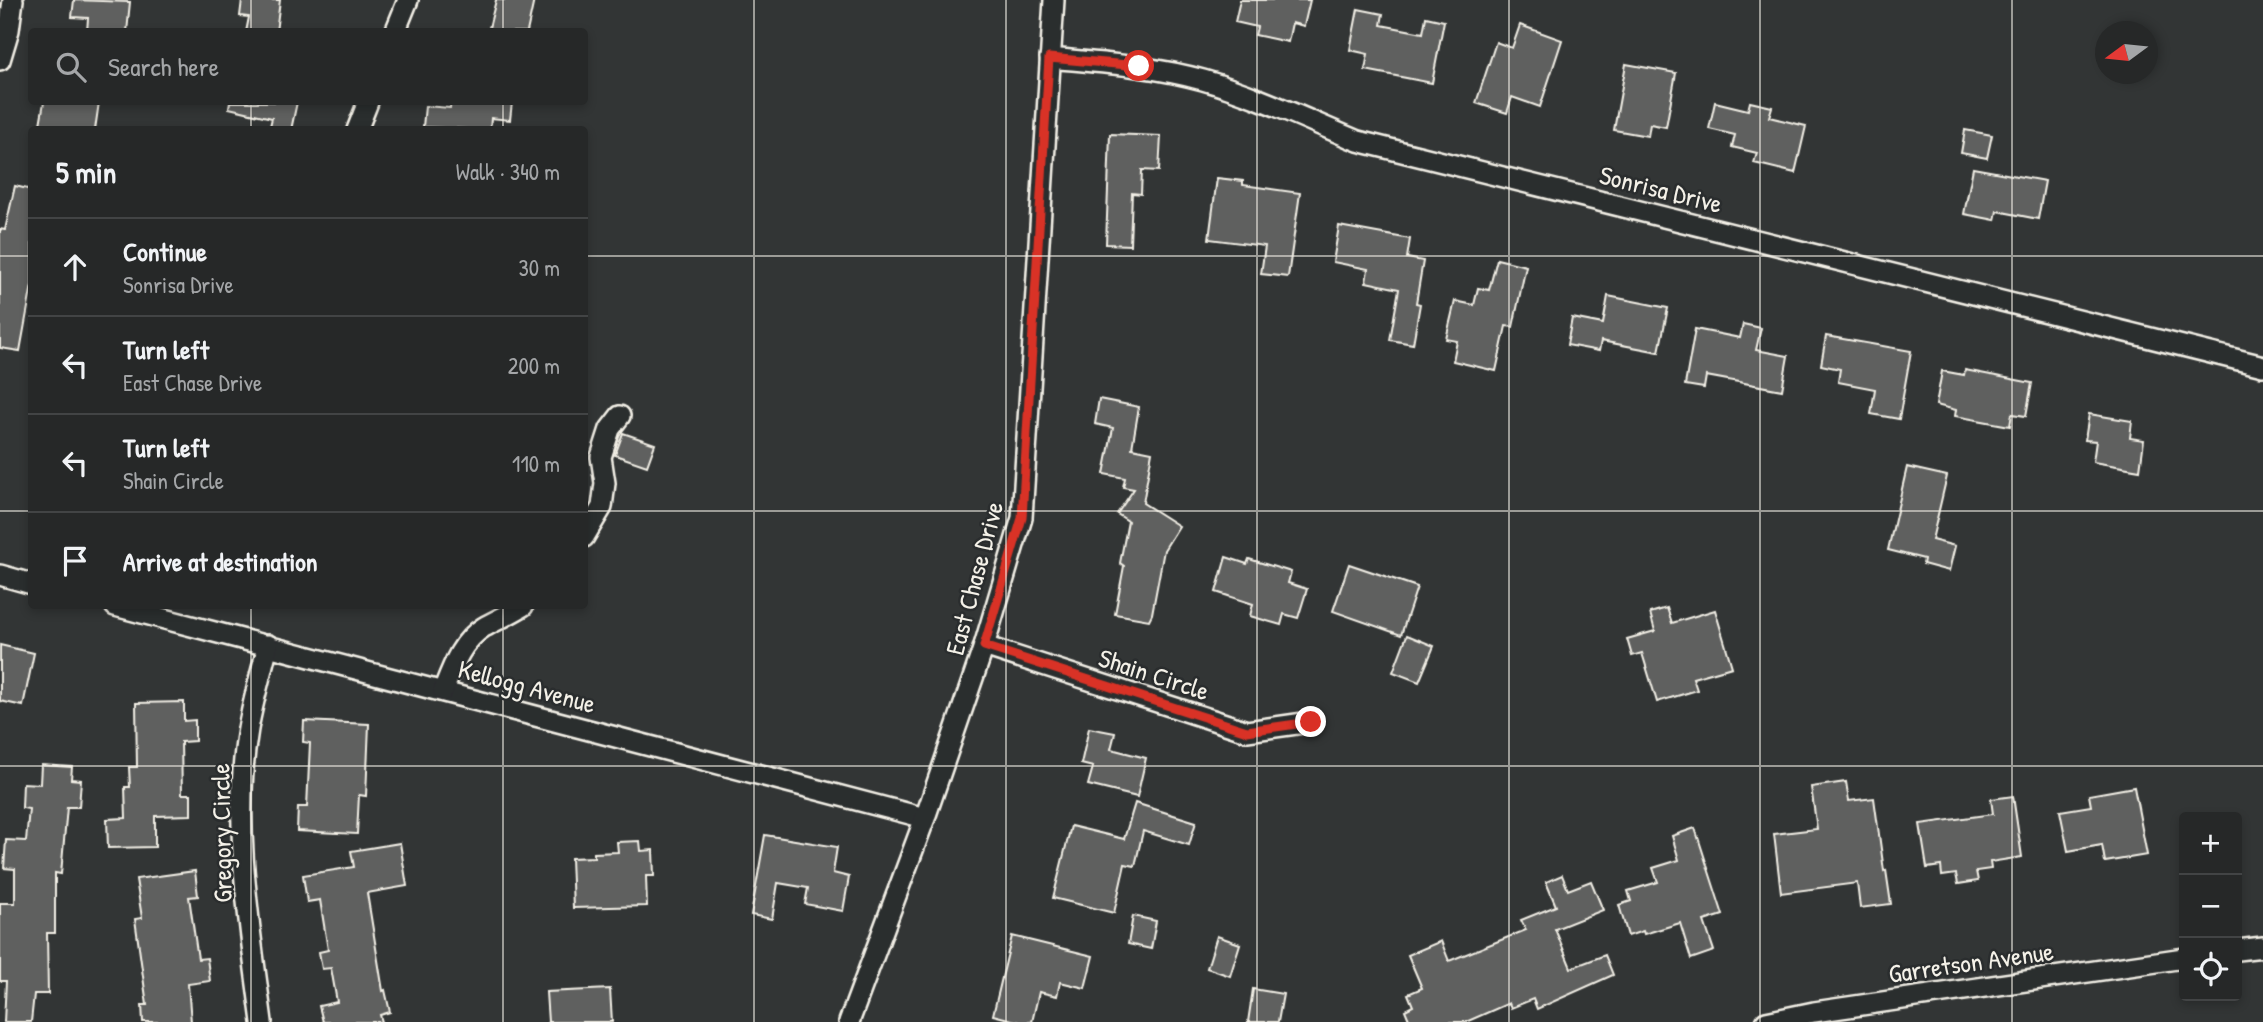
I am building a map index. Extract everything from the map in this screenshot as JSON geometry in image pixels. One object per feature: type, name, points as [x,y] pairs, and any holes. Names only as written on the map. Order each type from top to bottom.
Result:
[{"type":"street","points":[[0,60],[9,30],[13,0]]},
{"type":"street","points":[[397,28],[408,0]]},
{"type":"street","name":"East Chase Drive","points":[[849,1022],[925,818],[984,646],[1022,518],[1054,0]]},
{"type":"street","name":"Sonrisa Drive","points":[[1049,58],[1139,66],[1203,80],[1246,94],[1358,141],[2263,366]]},
{"type":"street","points":[[359,126],[367,105]]},
{"type":"street","points":[[588,530],[602,507],[605,483],[601,457],[610,429],[620,416]]},
{"type":"street","points":[[0,575],[28,583]]},
{"type":"street","name":"Kellogg Avenue","points":[[141,609],[167,612],[268,645],[925,818]]},
{"type":"street","points":[[443,691],[468,640],[482,628],[517,609]]},
{"type":"street","name":"Gregory Circle","points":[[262,1022],[246,890],[242,808],[248,730],[268,645]]},
{"type":"street","name":"Shain Circle","points":[[984,646],[1247,731],[1311,722]]},
{"type":"street","points":[[2242,949],[2263,947]]},
{"type":"street","name":"Garretson Avenue","points":[[1766,1022],[1815,1017],[2179,959]]},
{"type":"building","points":[[74,0],[130,2],[127,28],[87,28],[88,18],[72,17]]},
{"type":"building","points":[[242,0],[280,0],[276,28],[247,28],[249,17],[240,16]]},
{"type":"building","points":[[496,0],[534,0],[528,28],[489,28]]},
{"type":"building","points":[[1240,0],[1310,0],[1304,26],[1292,23],[1288,42],[1255,35],[1257,27],[1235,22]]},
{"type":"building","points":[[1358,9],[1383,14],[1381,25],[1423,33],[1426,17],[1444,21],[1432,83],[1365,70],[1368,54],[1350,50]]},
{"type":"building","points":[[1520,25],[1562,40],[1540,107],[1512,97],[1507,113],[1476,103],[1496,42],[1512,48]]},
{"type":"building","points":[[1626,64],[1676,73],[1666,127],[1650,124],[1648,136],[1614,130]]},
{"type":"building","points":[[1715,102],[1748,110],[1750,102],[1772,107],[1769,117],[1806,126],[1795,173],[1754,163],[1757,153],[1732,147],[1735,135],[1709,129]]},
{"type":"building","points":[[43,105],[99,105],[96,126],[40,126]]},
{"type":"building","points":[[230,105],[296,105],[292,126],[270,126],[272,118],[229,108]]},
{"type":"building","points":[[450,105],[512,105],[510,120],[491,118],[490,126],[423,126],[425,106],[450,108]]},
{"type":"building","points":[[1965,130],[1992,135],[1987,158],[1961,153]]},
{"type":"building","points":[[1110,134],[1161,136],[1159,171],[1142,170],[1141,194],[1132,193],[1130,245],[1106,244]]},
{"type":"building","points":[[1973,168],[2045,181],[2038,219],[1997,211],[1995,220],[1964,214]]},
{"type":"building","points":[[1217,178],[1243,181],[1243,185],[1300,193],[1288,277],[1261,274],[1265,246],[1209,239]]},
{"type":"building","points":[[15,186],[28,189],[28,307],[20,351],[0,348],[0,229],[5,230]]},
{"type":"building","points":[[1339,226],[1410,239],[1407,258],[1423,261],[1416,303],[1420,304],[1413,344],[1390,340],[1399,289],[1366,282],[1368,269],[1333,262]]},
{"type":"building","points":[[1497,259],[1526,266],[1513,327],[1506,326],[1496,371],[1453,361],[1457,341],[1446,339],[1455,301],[1474,305],[1478,288],[1489,290]]},
{"type":"building","points":[[1608,296],[1668,308],[1659,352],[1601,341],[1599,351],[1567,345],[1572,318],[1603,324]]},
{"type":"building","points":[[1743,324],[1761,328],[1756,350],[1788,356],[1782,390],[1706,376],[1704,388],[1685,385],[1695,329],[1740,338]]},
{"type":"building","points":[[1826,336],[1911,351],[1899,419],[1871,414],[1875,389],[1838,382],[1840,369],[1821,365]]},
{"type":"building","points":[[1965,370],[2032,383],[2026,416],[2012,414],[2010,426],[1955,416],[1956,410],[1936,405],[1942,371],[1964,375]]},
{"type":"building","points":[[1099,399],[1139,407],[1132,448],[1152,452],[1143,503],[1179,526],[1164,550],[1149,620],[1115,614],[1124,566],[1120,563],[1128,521],[1117,514],[1134,489],[1123,487],[1125,478],[1104,474],[1113,428],[1095,424]]},
{"type":"building","points":[[2089,414],[2132,421],[2130,438],[2144,440],[2140,470],[2093,462],[2096,441],[2085,440]]},
{"type":"building","points":[[623,433],[655,444],[647,466],[615,455]]},
{"type":"building","points":[[1907,467],[1947,476],[1932,540],[1955,546],[1949,571],[1923,564],[1924,559],[1888,550]]},
{"type":"building","points":[[1226,557],[1247,564],[1249,559],[1291,572],[1288,583],[1307,589],[1298,618],[1284,614],[1281,625],[1250,616],[1253,604],[1216,592]]},
{"type":"building","points":[[1349,564],[1417,587],[1401,635],[1333,611]]},
{"type":"building","points":[[1667,608],[1672,623],[1715,610],[1732,667],[1693,678],[1697,690],[1657,702],[1642,653],[1632,656],[1627,639],[1655,631],[1650,613]]},
{"type":"building","points":[[1407,635],[1434,646],[1419,682],[1393,672]]},
{"type":"building","points":[[0,645],[34,653],[23,706],[0,701]]},
{"type":"building","points":[[184,702],[184,721],[195,720],[195,741],[181,742],[182,794],[191,794],[191,815],[155,816],[155,847],[108,848],[107,819],[126,818],[125,787],[130,787],[129,767],[137,767],[136,703]]},
{"type":"building","points":[[304,721],[369,724],[366,796],[359,795],[357,834],[297,831],[298,807],[307,807],[310,743],[303,742]]},
{"type":"building","points":[[1089,728],[1115,733],[1111,749],[1146,758],[1137,797],[1088,785],[1093,767],[1081,764]]},
{"type":"building","points":[[41,765],[72,767],[71,779],[81,780],[79,807],[67,807],[61,874],[55,873],[55,933],[47,933],[48,994],[34,994],[31,1022],[4,1022],[6,981],[0,981],[0,903],[15,903],[15,869],[4,868],[6,840],[26,841],[29,809],[22,808],[23,783],[40,784]]},
{"type":"building","points":[[1846,782],[1849,801],[1874,798],[1891,904],[1860,908],[1857,883],[1781,893],[1774,834],[1817,829],[1811,787]]},
{"type":"building","points":[[2134,787],[2147,855],[2105,862],[2102,845],[2068,851],[2060,811],[2091,806],[2089,795]]},
{"type":"building","points":[[2013,796],[2022,857],[1990,862],[1991,869],[1976,871],[1978,881],[1958,884],[1956,874],[1942,876],[1941,866],[1927,868],[1920,824],[1993,814],[1991,799]]},
{"type":"building","points":[[1135,803],[1196,822],[1189,845],[1143,831],[1135,866],[1125,864],[1114,913],[1053,898],[1071,826],[1124,839]]},
{"type":"building","points":[[1695,828],[1723,915],[1704,921],[1714,951],[1691,959],[1680,923],[1628,936],[1619,905],[1631,901],[1628,891],[1658,882],[1653,868],[1679,860],[1672,836]]},
{"type":"building","points":[[765,835],[837,847],[833,873],[849,877],[843,911],[805,904],[808,888],[778,883],[772,919],[751,915]]},
{"type":"building","points":[[640,841],[641,851],[653,850],[654,876],[646,876],[647,906],[573,908],[571,858],[618,852],[617,842]]},
{"type":"building","points":[[400,843],[407,886],[367,893],[383,991],[385,990],[390,1012],[380,1015],[382,1022],[323,1022],[319,1006],[337,1002],[331,968],[322,969],[319,952],[328,950],[320,900],[307,902],[303,875],[354,867],[351,851]]},
{"type":"building","points":[[195,871],[198,896],[189,897],[198,959],[207,958],[210,981],[188,984],[191,1022],[143,1022],[142,1005],[147,1005],[135,919],[142,918],[136,879]]},
{"type":"building","points":[[1562,875],[1568,890],[1591,881],[1603,910],[1555,929],[1571,968],[1605,955],[1613,975],[1537,1009],[1533,999],[1511,1008],[1509,1003],[1466,1022],[1410,1022],[1405,1010],[1413,1006],[1408,994],[1422,988],[1408,955],[1441,941],[1449,961],[1526,930],[1521,920],[1556,906],[1546,882]]},
{"type":"building","points":[[1133,916],[1156,921],[1151,949],[1128,944]]},
{"type":"building","points":[[1012,936],[1093,956],[1085,988],[1060,982],[1057,996],[1039,992],[1032,1022],[1020,1022],[993,1015]]},
{"type":"building","points":[[1217,936],[1240,944],[1230,976],[1207,968]]},
{"type":"building","points":[[610,989],[612,1022],[548,1022],[546,992]]},
{"type":"building","points":[[1253,989],[1283,994],[1278,1022],[1248,1022]]},
{"type":"route","points":[[1139,66],[1049,58],[1022,518],[984,646],[1247,731],[1311,722]]}]
